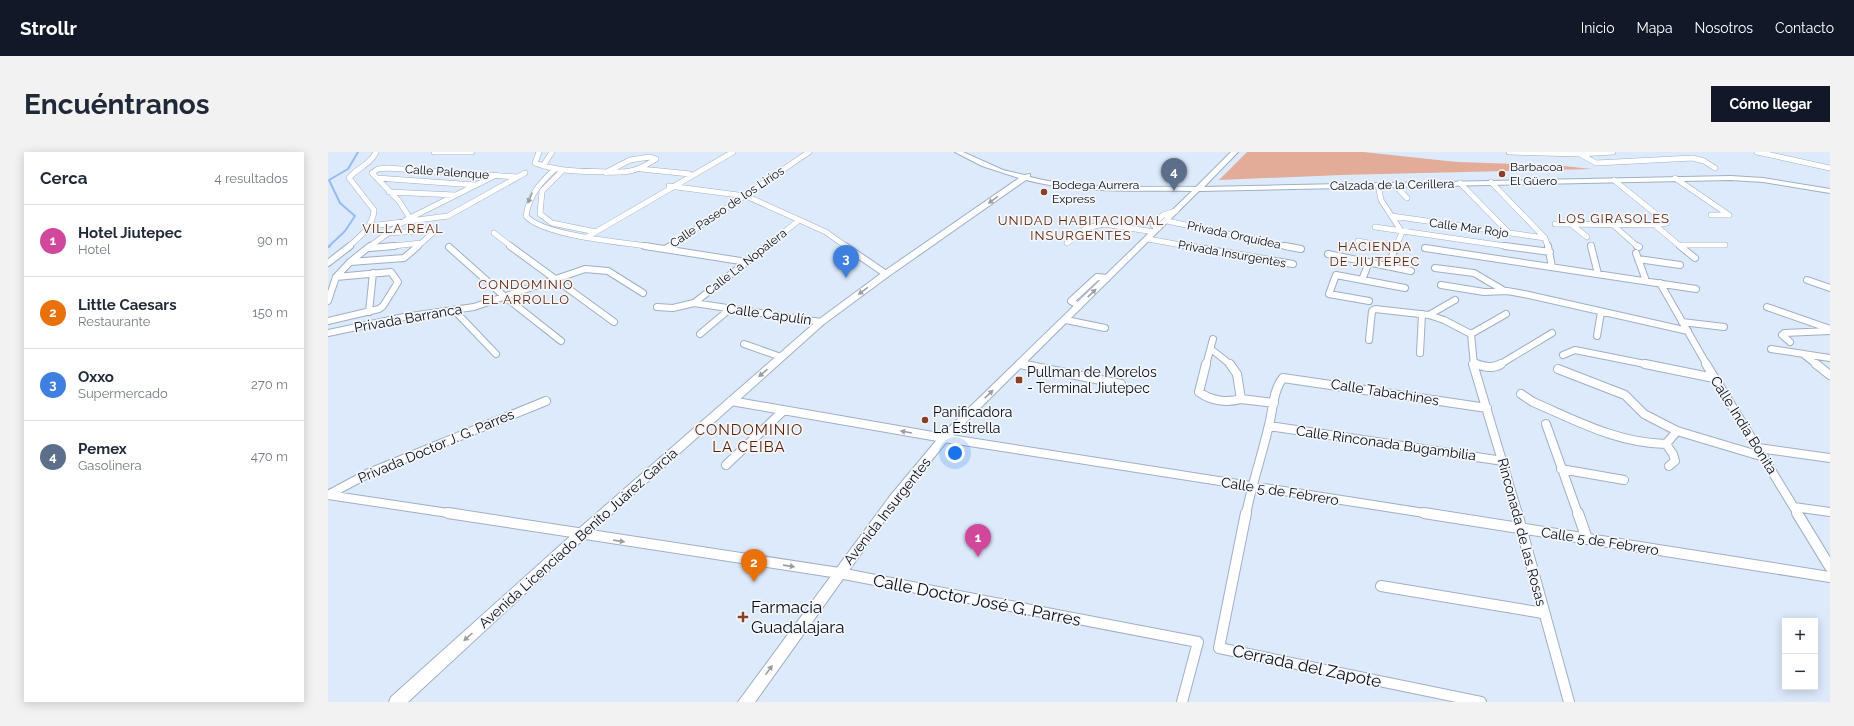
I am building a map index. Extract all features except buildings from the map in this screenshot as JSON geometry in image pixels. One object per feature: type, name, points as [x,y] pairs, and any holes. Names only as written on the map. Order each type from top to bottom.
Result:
[{"type":"main road","name":"Calzada de la Cerillera","points":[[958,152],[984,165],[1070,186],[1200,187],[1395,185],[1731,178],[1763,180],[1830,191]]},
{"type":"main road","name":"Calzada de la Cerillera","points":[[965,152],[1003,170]]},
{"type":"main road","name":"Avenida Insurgentes","points":[[746,702],[894,499],[944,438],[1066,320],[1235,152]]},
{"type":"main road","name":"Calzada de la Cerillera","points":[[1200,187],[1724,173],[1788,179],[1830,186]]},
{"type":"main road","name":"Avenida Licenciado Benito Juárez García","points":[[397,702],[580,535],[821,322],[886,274],[1027,176]]},
{"type":"street","points":[[372,224],[374,210],[349,178],[353,173],[373,159],[376,152]]},
{"type":"street","points":[[434,152],[472,152]]},
{"type":"street","points":[[538,152],[535,163],[555,169],[627,174],[641,169],[656,159],[648,156]]},
{"type":"street","points":[[543,166],[552,152]]},
{"type":"street","points":[[606,172],[623,160],[648,156],[654,152]]},
{"type":"street","points":[[563,170],[542,191],[540,214],[552,223],[586,235],[596,232],[672,187],[690,174],[727,152]]},
{"type":"street","points":[[586,235],[733,152]]},
{"type":"street","points":[[796,152],[809,152]]},
{"type":"street","name":"Calle Paseo de los Lirios","points":[[664,249],[746,196],[809,152]]},
{"type":"street","points":[[1509,152],[1580,154],[1613,152]]},
{"type":"street","points":[[1681,152],[1693,158],[1704,161],[1715,168]]},
{"type":"street","points":[[1756,152],[1830,168]]},
{"type":"street","points":[[1580,154],[1596,163],[1693,158]]},
{"type":"street","name":"Calle Palenque","points":[[376,178],[372,173],[378,169],[387,168],[517,177]]},
{"type":"street","points":[[555,169],[534,190],[528,200],[526,216],[531,222],[549,230],[747,262]]},
{"type":"street","points":[[641,169],[690,174]]},
{"type":"street","points":[[328,263],[372,224],[407,218],[448,216],[525,173]]},
{"type":"street","points":[[328,301],[336,277],[350,262],[386,233],[407,218],[439,204],[496,175]]},
{"type":"street","points":[[376,178],[399,201],[407,218]]},
{"type":"street","points":[[376,178],[476,185]]},
{"type":"street","points":[[1675,178],[1729,215],[1711,215]]},
{"type":"street","points":[[1555,224],[1655,225],[1667,223],[1614,180]]},
{"type":"street","points":[[1491,182],[1546,238],[1552,267]]},
{"type":"street","points":[[1460,183],[1509,234]]},
{"type":"street","points":[[1378,185],[1381,200],[1402,232]]},
{"type":"street","points":[[1395,185],[1407,198]]},
{"type":"street","points":[[672,187],[746,196],[798,221],[826,232],[886,274]]},
{"type":"street","points":[[389,192],[455,195]]},
{"type":"street","points":[[434,194],[439,204]]},
{"type":"street","name":"Calle Mar Rojo","points":[[1392,216],[1509,234],[1546,238]]},
{"type":"street","name":"Calle La Nopalera","points":[[694,303],[798,221]]},
{"type":"street","points":[[1068,244],[1086,228],[1104,224],[1157,230]]},
{"type":"street","points":[[1571,224],[1587,237]]},
{"type":"street","points":[[1612,224],[1639,247]]},
{"type":"street","points":[[1655,225],[1695,258]]},
{"type":"street","points":[[1375,227],[1550,252]]},
{"type":"street","points":[[350,262],[404,258],[436,230],[386,233]]},
{"type":"street","name":"Privada Orquídea","points":[[1157,230],[1302,249]]},
{"type":"street","name":"Privada Insurgentes","points":[[1157,230],[1293,264]]},
{"type":"street","points":[[1388,266],[1402,232]]},
{"type":"street","points":[[494,233],[554,279],[614,322]]},
{"type":"street","points":[[1358,240],[1396,248]]},
{"type":"street","points":[[369,248],[421,244]]},
{"type":"street","points":[[1591,245],[1598,274]]},
{"type":"street","points":[[1679,245],[1725,245]]},
{"type":"street","points":[[449,247],[504,296],[561,341]]},
{"type":"street","points":[[1426,248],[1696,289]]},
{"type":"street","points":[[1328,254],[1411,270]]},
{"type":"street","points":[[1646,281],[1637,256],[1680,265]]},
{"type":"street","points":[[1362,280],[1369,262]]},
{"type":"street","points":[[1435,268],[1479,275],[1492,284],[1507,291],[1688,331]]},
{"type":"street","name":"Privada Barranca","points":[[328,333],[404,317],[474,307],[576,271],[595,269],[608,271],[643,293]]},
{"type":"street","points":[[328,321],[369,312],[383,306],[398,282],[391,272],[336,277]]},
{"type":"street","points":[[369,312],[373,273]]},
{"type":"street","points":[[1369,301],[1329,294],[1336,275],[1405,288]]},
{"type":"street","points":[[1808,280],[1830,288]]},
{"type":"street","name":"Calle India Bonita","points":[[1660,283],[1714,378],[1764,457],[1830,567]]},
{"type":"street","points":[[1441,285],[1484,292],[1507,291]]},
{"type":"street","points":[[1426,315],[1455,300]]},
{"type":"street","points":[[657,307],[673,308],[694,303]]},
{"type":"street","name":"Calle Capulín","points":[[694,303],[821,322]]},
{"type":"street","points":[[1766,306],[1830,330]]},
{"type":"street","points":[[700,334],[731,308]]},
{"type":"street","points":[[1369,340],[1372,311],[1375,308],[1426,315],[1444,320],[1471,334],[1506,314]]},
{"type":"street","points":[[454,310],[496,354]]},
{"type":"street","points":[[1597,336],[1601,312]]},
{"type":"street","points":[[1420,353],[1426,315]]},
{"type":"street","points":[[1066,320],[1104,328]]},
{"type":"street","points":[[1682,322],[1724,327]]},
{"type":"street","points":[[1790,342],[1782,335],[1784,333],[1830,330]]},
{"type":"street","points":[[1473,362],[1486,367],[1496,367],[1552,333]]},
{"type":"street","name":"Rinconada de las Rosas","points":[[1471,334],[1473,362],[1569,702]]},
{"type":"street","points":[[1213,339],[1199,392],[1203,395],[1220,400],[1230,401],[1241,399],[1274,403]]},
{"type":"street","points":[[744,344],[781,357]]},
{"type":"street","points":[[1211,349],[1232,365],[1240,378],[1241,399]]},
{"type":"street","points":[[1771,349],[1830,358]]},
{"type":"street","points":[[1563,355],[1575,350],[1714,378]]},
{"type":"street","points":[[1802,353],[1830,375]]},
{"type":"street","points":[[1207,360],[1223,358]]},
{"type":"street","points":[[1020,364],[1121,384]]},
{"type":"street","points":[[1558,369],[1625,395],[1644,414],[1677,431],[1764,457]]},
{"type":"street","name":"Calle Tabachines","points":[[1283,378],[1292,378],[1487,408]]},
{"type":"street","name":"Cerrada del Zapote","points":[[1283,378],[1278,384],[1269,426],[1251,487],[1219,648],[1481,702]]},
{"type":"street","points":[[1521,394],[1533,402],[1623,440],[1653,444],[1666,444],[1677,431]]},
{"type":"street","name":"Privada Doctor J. G. Parres","points":[[328,495],[369,473],[546,400]]},
{"type":"street","name":"Calle 5 de Febrero","points":[[731,401],[944,438],[1830,577]]},
{"type":"street","points":[[726,466],[783,411]]},
{"type":"street","points":[[1546,424],[1587,539]]},
{"type":"street","name":"Calle Rinconada Bugambilia","points":[[1269,426],[1502,461]]},
{"type":"street","points":[[1666,444],[1673,454],[1675,462],[1669,466]]},
{"type":"street","points":[[1758,448],[1830,458]]},
{"type":"street","points":[[1561,468],[1624,480]]},
{"type":"street","name":"Calle Doctor José G. Parres","points":[[328,495],[580,535],[839,573],[1198,642],[1182,702]]},
{"type":"street","points":[[1794,506],[1830,512]]},
{"type":"street","points":[[1381,586],[1543,613]]},
{"type":"shaded area","points":[[1247,152],[1363,152],[1457,162],[1554,165],[1592,169],[1341,175],[1219,180]]},
{"type":"waterway","points":[[330,246],[328,247],[345,231],[355,216],[340,203],[329,180],[348,169],[358,152]]},
{"type":"place","name":"Barbacoa El Güero","points":[[1502,174]]},
{"type":"place","name":"Pemex","points":[[1174,191]]},
{"type":"place","name":"Bodega Aurrera Express","points":[[1044,192]]},
{"type":"place","name":"Oxxo","points":[[846,278]]},
{"type":"place","name":"Pullman de Morelos - Terminal Jiutepec","points":[[1019,380]]},
{"type":"place","name":"Panificadora La Estrella","points":[[925,420]]},
{"type":"place","name":"Hotel Jiutepec","points":[[978,557]]},
{"type":"place","name":"Little Caesars","points":[[754,582]]},
{"type":"place","name":"Farmacia Guadalajara","points":[[743,617]]},
{"type":"district","name":"LOS GIRASOLES","points":[[1614,218]]},
{"type":"district","name":"VILLA REAL","points":[[403,228]]},
{"type":"district","name":"UNIDAD HABITACIONAL INSURGENTES","points":[[1081,228]]},
{"type":"district","name":"HACIENDA DE JIUTEPEC","points":[[1375,254]]},
{"type":"district","name":"CONDOMINIO EL ARROLLO","points":[[526,292]]},
{"type":"district","name":"CONDOMINIO LA CEIBA","points":[[749,438]]}]
